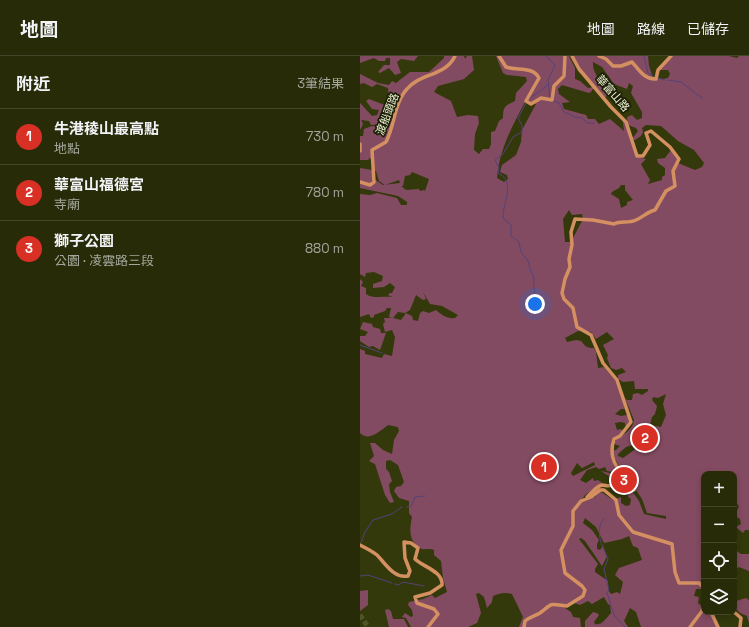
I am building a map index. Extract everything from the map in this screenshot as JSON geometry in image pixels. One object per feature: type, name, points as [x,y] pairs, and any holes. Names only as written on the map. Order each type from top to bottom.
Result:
[{"type":"street","name":"渡船頭路","points":[[360,182],[370,185],[374,182],[372,150],[386,142],[401,97],[407,89],[448,66],[455,56]]},
{"type":"street","points":[[499,56],[506,67],[529,70],[538,76],[538,83],[526,101],[528,104],[531,104],[541,98],[552,99],[554,86],[564,76],[565,56]]},
{"type":"street","name":"華富山路","points":[[572,56],[580,70],[586,75],[611,107],[626,122],[636,156],[643,156],[650,145],[646,133],[649,131],[661,139],[679,159],[673,171],[675,186],[666,191],[656,210],[649,211],[636,220],[614,224],[593,220],[575,219],[571,232],[572,245],[569,259],[570,267],[565,279],[562,293],[564,299],[572,308],[577,327],[591,335],[603,363],[619,383],[631,422],[623,433],[614,439],[611,452],[621,471],[636,485],[634,490],[628,484],[620,482],[610,486],[605,485],[599,487],[586,498]]},
{"type":"street","points":[[599,56],[606,59],[613,66],[621,66],[632,62],[641,73],[652,79],[656,79],[658,70],[671,56]]},
{"type":"street","points":[[360,144],[360,151]]},
{"type":"street","points":[[524,627],[528,618],[539,613],[548,605],[567,606],[583,596],[585,590],[582,586],[565,573],[564,558],[561,553],[573,526],[574,511],[581,500],[591,497],[600,490],[604,490],[610,494],[616,501],[619,515],[633,532],[672,544],[675,572],[679,583],[699,583],[701,585]]},
{"type":"street","points":[[360,545],[376,555],[393,572],[404,577],[409,575],[410,571],[405,558],[404,542],[411,543],[418,548],[415,559],[440,575],[442,580],[442,585],[416,597],[417,602],[434,610],[438,614],[428,627]]},
{"type":"street","points":[[690,627],[701,612]]},
{"type":"street","points":[[712,615],[718,627]]},
{"type":"street","points":[[737,615],[741,618],[740,627]]},
{"type":"shaded area","points":[[360,56],[418,56],[414,61],[401,59],[397,62],[401,73],[395,75],[389,68],[380,73],[378,72],[384,65],[390,65],[390,58],[386,58],[385,61],[379,61],[374,58],[360,63]]},
{"type":"shaded area","points":[[444,56],[464,56],[465,59],[467,56],[472,56],[474,70],[464,79],[438,86],[434,92],[451,101],[457,117],[468,115],[478,116],[479,123],[475,134],[474,150],[479,154],[483,149],[489,149],[491,144],[491,132],[495,131],[499,121],[503,118],[503,111],[505,107],[515,101],[516,93],[527,81],[526,77],[507,75],[503,73],[496,56],[569,56],[575,68],[575,79],[580,81],[588,88],[594,87],[589,93],[562,85],[558,89],[559,94],[570,102],[562,103],[564,109],[586,115],[588,119],[595,119],[599,124],[610,119],[624,131],[624,121],[635,146],[636,157],[646,159],[641,164],[650,180],[648,184],[662,180],[662,177],[665,175],[665,168],[658,163],[657,159],[665,158],[671,150],[677,156],[678,163],[695,170],[702,167],[704,163],[694,150],[678,141],[661,126],[646,125],[642,128],[643,132],[641,136],[635,140],[632,139],[638,131],[636,128],[628,125],[627,117],[632,115],[637,120],[642,118],[642,112],[631,93],[633,86],[629,83],[627,89],[614,84],[602,67],[593,62],[594,71],[608,96],[605,97],[581,70],[572,56],[648,56],[649,66],[653,78],[663,79],[668,78],[670,74],[668,70],[661,70],[661,65],[668,60],[669,56],[729,56],[737,58],[739,56],[749,56],[749,530],[745,530],[743,533],[737,528],[741,524],[740,519],[737,517],[739,506],[737,504],[737,471],[701,471],[701,589],[696,589],[694,596],[699,597],[698,603],[701,605],[701,615],[713,615],[717,627],[641,627],[636,612],[630,608],[624,621],[628,627],[585,627],[585,621],[593,612],[599,615],[594,622],[595,624],[600,624],[611,613],[610,605],[604,597],[592,604],[588,601],[580,605],[572,602],[566,605],[565,608],[571,612],[573,617],[580,618],[581,627],[519,627],[523,617],[512,594],[505,593],[493,596],[492,602],[487,608],[484,597],[479,593],[476,594],[481,613],[477,623],[468,627],[411,627],[406,618],[402,617],[405,613],[411,617],[413,616],[412,610],[408,605],[409,602],[423,599],[432,595],[435,598],[447,592],[443,578],[441,561],[434,555],[434,550],[422,549],[412,539],[410,527],[412,517],[409,513],[409,501],[399,498],[394,491],[396,487],[401,486],[404,482],[398,465],[390,460],[386,461],[386,469],[389,472],[392,481],[389,484],[394,502],[390,503],[385,495],[375,464],[369,461],[374,456],[370,443],[375,443],[383,450],[392,454],[394,440],[399,431],[398,427],[388,425],[378,433],[371,436],[360,433],[360,349],[365,351],[365,354],[382,358],[384,354],[392,356],[395,337],[392,330],[385,332],[383,324],[385,322],[384,318],[392,318],[389,317],[391,308],[387,308],[385,311],[374,315],[374,317],[371,318],[369,314],[360,317],[360,279],[363,282],[361,286],[366,288],[366,294],[369,296],[393,297],[388,295],[392,293],[395,287],[390,283],[384,287],[373,288],[373,284],[382,281],[383,276],[374,272],[366,273],[365,277],[360,274],[360,194],[370,195],[377,193],[397,198],[401,205],[407,205],[407,202],[398,196],[360,188],[360,168],[372,170],[374,179],[385,185],[379,181],[376,171],[374,170],[372,154],[371,159],[368,158],[369,160],[360,160],[360,136],[363,136],[364,129],[372,126],[382,127],[383,124],[371,125],[369,121],[361,120],[363,124],[360,130],[360,103],[372,116],[377,115],[379,110],[372,109],[366,101],[369,99],[390,107],[396,107],[398,103],[389,96],[388,88],[377,84],[372,87],[364,83],[360,84],[360,74],[378,83],[389,85],[392,81],[396,83],[410,72],[429,72],[444,58]],"holes":[[[525,102],[536,104],[522,130],[521,142],[516,155],[502,165],[500,172],[507,175],[508,179],[504,182],[497,178],[500,158],[515,120]],[[412,172],[429,179],[425,191],[420,191],[419,189],[406,190],[401,186],[403,186],[405,176],[410,175]],[[399,180],[400,183],[386,185]],[[621,185],[625,185],[625,190],[633,200],[627,202],[627,205],[621,208],[619,199],[611,194]],[[569,210],[572,215],[582,214],[583,219],[571,242],[565,242],[563,219]],[[423,292],[430,304],[442,306],[458,315],[455,318],[450,318],[436,310],[429,313],[423,311],[420,313],[418,321],[413,320],[412,316],[406,313],[401,320],[393,318],[398,312],[405,313],[410,310],[416,295],[423,300],[426,299]],[[578,331],[591,332],[596,339],[607,332],[614,339],[603,345],[608,355],[607,358],[611,368],[616,370],[622,368],[626,372],[618,375],[618,379],[623,382],[634,381],[635,389],[648,389],[648,391],[642,395],[638,393],[633,394],[632,400],[627,400],[625,398],[634,420],[632,427],[625,434],[616,439],[614,444],[620,446],[616,450],[611,451],[612,440],[623,432],[621,429],[617,430],[615,423],[625,423],[626,428],[630,424],[630,419],[627,415],[621,416],[615,414],[621,409],[625,409],[619,385],[604,367],[598,368],[594,348],[587,347],[581,341],[576,340],[567,342],[565,338]],[[666,394],[663,404],[666,415],[661,427],[650,425],[657,406],[652,400],[653,397],[658,398]],[[633,445],[637,448],[623,458],[618,456],[618,454],[626,447]],[[615,459],[622,471],[630,478],[601,471],[618,482],[617,487],[623,490],[628,488],[628,497],[631,499],[630,505],[626,506],[621,503],[621,497],[613,500],[601,492],[599,492],[595,497],[580,502],[585,495],[602,483],[598,480],[594,481],[593,478],[586,483],[580,480],[587,470],[596,467],[599,469],[605,467],[607,471],[617,471],[613,460]],[[594,462],[595,465],[573,476],[571,473],[577,463],[582,468]],[[636,490],[642,499],[647,513],[666,516],[666,519],[644,514],[639,501],[632,491]],[[585,518],[596,527],[604,543],[629,536],[633,546],[638,548],[642,560],[619,568],[615,575],[623,582],[620,594],[617,592],[611,594],[608,590],[608,581],[595,572],[598,564],[579,539],[581,538],[585,541],[602,566],[607,556],[603,546],[600,550],[597,549],[599,540],[592,530],[583,523]]]},
{"type":"shaded area","points":[[363,322],[372,324],[373,327],[380,329],[381,333],[386,333],[380,350],[373,346],[369,347],[360,341],[360,336],[365,336],[368,332],[360,329]]},
{"type":"shaded area","points":[[737,551],[741,554],[749,554],[749,571],[739,567],[737,568]]},
{"type":"shaded area","points":[[368,590],[368,605],[360,611],[360,591]]},
{"type":"shaded area","points":[[746,598],[749,600],[749,623],[747,616],[737,610],[737,601]]},
{"type":"shaded area","points":[[388,609],[391,611],[393,619],[404,619],[408,627],[389,627],[385,610]]},
{"type":"waterway","points":[[546,56],[555,65],[548,80],[550,98]]},
{"type":"waterway","points":[[644,56],[648,73],[654,77]]},
{"type":"waterway","points":[[658,78],[665,80]]},
{"type":"waterway","points":[[668,80],[681,82],[702,98]]},
{"type":"waterway","points":[[528,100],[547,85]]},
{"type":"waterway","points":[[552,100],[559,103],[564,112],[575,117],[582,118],[588,123],[594,123]]},
{"type":"waterway","points":[[526,103],[518,118],[522,125],[522,132],[513,137],[503,154],[495,160],[499,168],[498,173],[504,177],[508,188],[503,218],[511,225],[511,236],[519,242],[521,252],[528,261],[534,277],[536,299],[539,306]]},
{"type":"waterway","points":[[360,345],[382,353]]},
{"type":"waterway","points":[[407,507],[411,506],[415,497],[425,496]]},
{"type":"waterway","points":[[361,543],[365,532],[373,520],[392,514],[402,507]]},
{"type":"waterway","points":[[604,518],[601,523],[599,533],[601,544],[608,559],[604,569],[609,590],[607,593],[614,615],[625,627]]},
{"type":"waterway","points":[[360,576],[368,575],[392,583]]},
{"type":"waterway","points":[[395,584],[399,585],[403,582],[424,586]]},
{"type":"tunnel","points":[[360,615],[368,627]]},
{"type":"place","name":"華富山福德宮","points":[[645,438]]},
{"type":"place","name":"牛港稜山最高點","points":[[544,467]]},
{"type":"place","name":"獅子公園","points":[[624,480]]}]
